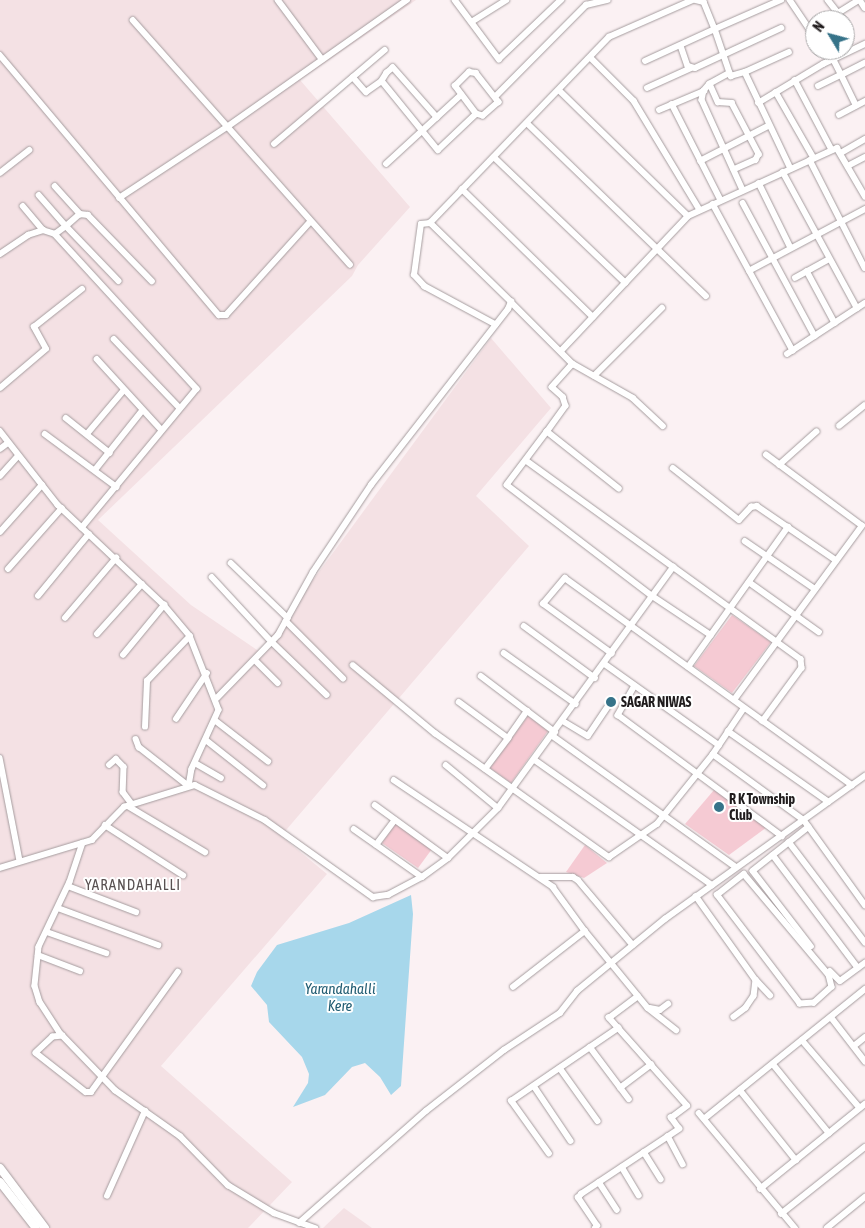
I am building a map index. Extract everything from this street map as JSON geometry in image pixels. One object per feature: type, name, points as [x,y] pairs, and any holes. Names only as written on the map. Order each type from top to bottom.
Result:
[{"type":"main road","points":[[0,1168],[45,1228]]},
{"type":"main road","points":[[0,1182],[36,1228]]},
{"type":"street","points":[[278,0],[322,59]]},
{"type":"street","points":[[119,198],[227,127],[407,0]]},
{"type":"street","points":[[456,0],[473,21],[480,36],[499,59],[561,0]]},
{"type":"street","points":[[473,21],[506,0]]},
{"type":"street","points":[[496,96],[586,5],[607,0]]},
{"type":"street","points":[[430,224],[591,58],[609,37],[694,0],[704,2],[712,0]]},
{"type":"street","points":[[645,61],[781,0]]},
{"type":"street","points":[[790,0],[805,23]]},
{"type":"street","points":[[828,0],[836,10]]},
{"type":"street","points":[[843,10],[860,0],[865,8]]},
{"type":"street","points":[[704,2],[730,73],[735,77],[790,52]]},
{"type":"street","points":[[133,20],[310,222],[350,264]]},
{"type":"street","points":[[647,88],[781,28]]},
{"type":"street","points":[[681,46],[691,68]]},
{"type":"street","points":[[274,144],[386,50]]},
{"type":"street","points":[[0,55],[119,198],[223,316],[310,222]]},
{"type":"street","points":[[591,58],[634,101],[700,210]]},
{"type":"street","points":[[758,103],[831,60],[856,106]]},
{"type":"street","points":[[818,86],[865,63]]},
{"type":"street","points":[[353,77],[366,92],[382,81],[394,68],[437,118]]},
{"type":"street","points":[[469,72],[476,73],[499,102],[483,116],[476,114],[461,95],[455,86],[469,72]]},
{"type":"street","points":[[745,72],[768,126],[791,169]]},
{"type":"street","points":[[659,110],[704,91],[710,84],[730,73]]},
{"type":"street","points":[[795,80],[832,150]]},
{"type":"street","points":[[382,81],[438,150],[476,114]]},
{"type":"street","points":[[710,84],[718,102],[732,103],[758,157],[734,170]]},
{"type":"street","points":[[559,90],[688,216]]},
{"type":"street","points":[[704,91],[702,100],[743,190]]},
{"type":"street","points":[[776,92],[812,159],[840,222],[865,268]]},
{"type":"street","points":[[386,164],[461,95]]},
{"type":"street","points":[[839,115],[865,101]]},
{"type":"street","points":[[672,104],[721,200]]},
{"type":"street","points":[[527,123],[706,296]]},
{"type":"street","points":[[700,161],[768,126]]},
{"type":"street","points":[[841,153],[865,139]]},
{"type":"street","points":[[561,351],[688,216],[837,148],[862,186],[865,196]]},
{"type":"street","points":[[0,173],[29,150]]},
{"type":"street","points":[[494,157],[626,283]]},
{"type":"street","points":[[848,166],[865,157]]},
{"type":"street","points":[[783,172],[857,308]]},
{"type":"street","points":[[759,183],[791,248]]},
{"type":"street","points":[[55,186],[80,214],[88,215],[152,281]]},
{"type":"street","points":[[462,189],[593,317]]},
{"type":"street","points":[[39,195],[119,281]]},
{"type":"street","points":[[743,202],[771,258],[815,336]]},
{"type":"street","points":[[713,204],[790,352],[865,303]]},
{"type":"street","points":[[23,206],[43,230],[55,234],[197,389],[161,429],[118,487],[82,528]]},
{"type":"street","points":[[749,271],[865,209]]},
{"type":"street","points":[[55,234],[80,214]]},
{"type":"street","points":[[496,325],[425,287],[414,275],[421,224],[430,224],[573,364],[633,398],[663,426]]},
{"type":"street","points":[[0,254],[28,236],[43,230]]},
{"type":"street","points":[[795,278],[829,259]]},
{"type":"street","points":[[807,271],[835,323]]},
{"type":"street","points":[[0,388],[46,349],[34,327],[82,289]]},
{"type":"street","points":[[217,698],[256,661],[272,642],[287,620],[313,572],[371,485],[496,325],[511,302]]},
{"type":"street","points":[[594,376],[662,308]]},
{"type":"street","points":[[114,339],[180,408]]},
{"type":"street","points":[[97,359],[142,411],[161,429]]},
{"type":"street","points":[[573,364],[552,387],[563,397],[566,406],[507,486],[651,595],[711,635]]},
{"type":"street","points":[[87,434],[124,390]]},
{"type":"street","points":[[839,426],[865,405]]},
{"type":"street","points":[[95,470],[142,411]]},
{"type":"street","points":[[66,418],[110,453]]},
{"type":"street","points":[[0,431],[18,456],[62,508],[164,605],[190,636],[207,673],[220,710],[195,763],[189,786]]},
{"type":"street","points":[[547,432],[619,489]]},
{"type":"street","points":[[779,465],[816,432]]},
{"type":"street","points":[[45,434],[118,487]]},
{"type":"street","points":[[0,450],[8,442]]},
{"type":"street","points":[[734,700],[862,526],[766,455]]},
{"type":"street","points":[[0,476],[18,456]]},
{"type":"street","points":[[527,460],[801,659],[802,668],[763,721]]},
{"type":"street","points":[[673,468],[739,520],[754,506],[836,560]]},
{"type":"street","points":[[0,532],[42,485]]},
{"type":"street","points":[[8,569],[62,508]]},
{"type":"street","points":[[688,667],[788,527]]},
{"type":"street","points":[[38,596],[89,534]]},
{"type":"street","points":[[746,541],[815,589]]},
{"type":"street","points":[[65,618],[116,558]]},
{"type":"street","points":[[231,563],[343,678]]},
{"type":"street","points":[[0,868],[92,840],[105,825],[130,805],[195,785],[265,820],[373,897],[388,896],[422,877],[448,858],[498,808],[595,678],[651,595],[673,567]]},
{"type":"street","points":[[212,577],[272,642],[328,695]]},
{"type":"street","points":[[612,654],[543,604],[565,578],[630,627],[852,785]]},
{"type":"street","points":[[749,582],[819,632]]},
{"type":"street","points":[[97,634],[142,584]]},
{"type":"street","points":[[123,655],[164,605]]},
{"type":"street","points":[[524,626],[595,678]]},
{"type":"street","points":[[145,727],[148,681],[190,636]]},
{"type":"street","points":[[504,653],[576,704]]},
{"type":"street","points":[[256,661],[278,682]]},
{"type":"street","points":[[605,664],[719,745]]},
{"type":"street","points":[[353,666],[414,717],[485,770],[609,857],[642,835],[664,816],[713,754],[744,708]]},
{"type":"street","points":[[176,719],[207,673]]},
{"type":"street","points":[[481,676],[554,734],[736,867]]},
{"type":"street","points":[[635,686],[618,715],[782,836]]},
{"type":"street","points":[[460,702],[508,738]]},
{"type":"street","points":[[563,721],[588,736],[608,708]]},
{"type":"street","points":[[485,770],[527,711]]},
{"type":"street","points":[[216,721],[268,761]]},
{"type":"street","points":[[728,732],[828,802]]},
{"type":"street","points":[[136,739],[140,747],[189,786]]},
{"type":"street","points":[[206,740],[263,785]]},
{"type":"street","points":[[713,754],[804,820],[865,905]]},
{"type":"street","points":[[0,758],[20,861]]},
{"type":"street","points":[[109,765],[116,759],[124,767],[123,792],[130,805],[205,852]]},
{"type":"street","points":[[535,760],[712,885]]},
{"type":"street","points":[[195,763],[221,778]]},
{"type":"street","points":[[446,765],[498,808]]},
{"type":"street","points":[[299,1223],[426,1111],[504,1050],[560,1013],[577,992],[633,945],[696,896],[865,776]]},
{"type":"street","points":[[394,780],[527,872],[540,877],[553,887],[584,931],[648,1008],[676,1030]]},
{"type":"street","points":[[375,805],[448,858]]},
{"type":"street","points":[[376,845],[395,820]]},
{"type":"street","points":[[105,825],[183,875]]},
{"type":"street","points":[[809,827],[772,855],[754,873],[836,979],[842,981],[865,963]]},
{"type":"street","points":[[354,829],[422,877]]},
{"type":"street","points":[[789,842],[865,942]]},
{"type":"street","points":[[83,843],[68,886],[38,955],[35,986],[40,1002],[63,1036],[115,1090],[180,1136],[228,1185],[257,1204],[315,1228]]},
{"type":"street","points":[[772,855],[858,968]]},
{"type":"street","points":[[728,873],[735,880]]},
{"type":"street","points":[[744,874],[750,878],[829,975],[832,987],[814,1003],[800,1004],[717,895],[724,887],[735,880],[744,874]]},
{"type":"street","points":[[540,877],[573,877],[578,880],[633,945]]},
{"type":"street","points":[[718,880],[724,887]]},
{"type":"street","points":[[68,886],[136,912]]},
{"type":"street","points":[[696,896],[756,980],[770,995]]},
{"type":"street","points":[[58,908],[158,945]]},
{"type":"street","points":[[513,987],[584,931]]},
{"type":"street","points":[[47,932],[106,953]]},
{"type":"street","points":[[38,955],[80,971]]},
{"type":"street","points":[[63,1036],[53,1037],[36,1053],[86,1092],[96,1088],[178,972]]},
{"type":"street","points":[[734,1017],[746,1008],[754,996],[756,980]]},
{"type":"street","points":[[704,1119],[865,989]]},
{"type":"street","points":[[595,1228],[597,1226],[578,1198],[679,1129],[671,1118],[687,1106],[609,1018],[638,996]]},
{"type":"street","points":[[648,1008],[660,1010],[668,1004]]},
{"type":"street","points":[[831,1017],[865,1061]]},
{"type":"street","points":[[550,1154],[511,1101],[618,1028]]},
{"type":"street","points":[[854,1046],[865,1038]]},
{"type":"street","points":[[760,1189],[862,1106],[802,1040]]},
{"type":"street","points":[[590,1047],[629,1099]]},
{"type":"street","points":[[773,1064],[830,1133]]},
{"type":"street","points":[[620,1088],[650,1065]]},
{"type":"street","points":[[560,1068],[598,1121]]},
{"type":"street","points":[[534,1086],[571,1140]]},
{"type":"street","points":[[740,1090],[796,1160]]},
{"type":"street","points":[[107,1196],[145,1111]]},
{"type":"street","points":[[699,1113],[760,1189],[795,1228]]},
{"type":"street","points":[[668,1136],[683,1164]]},
{"type":"street","points":[[781,1214],[865,1147]]},
{"type":"street","points":[[644,1152],[661,1179]]},
{"type":"street","points":[[622,1167],[639,1194]]},
{"type":"street","points":[[599,1182],[617,1210]]},
{"type":"street","points":[[827,1228],[865,1197]]},
{"type":"shaded area","points":[[0,0],[416,0],[300,80],[410,207],[358,265],[352,276],[98,520],[191,605],[260,652],[491,338],[551,408],[476,496],[529,546],[281,836],[327,874],[161,1066],[292,1182],[248,1228],[0,1228]]},
{"type":"shaded area","points":[[732,615],[771,642],[732,693],[694,666]]},
{"type":"shaded area","points":[[528,716],[548,731],[511,783],[490,768]]},
{"type":"shaded area","name":"R K Township Club","points":[[714,790],[767,827],[729,855],[685,824]]},
{"type":"shaded area","points":[[396,823],[432,849],[418,868],[382,843]]},
{"type":"shaded area","points":[[585,845],[607,863],[584,878],[566,872]]},
{"type":"shaded area","points":[[344,1208],[372,1228],[323,1228]]},
{"type":"water","name":"Yarandahalli Kere","points":[[411,895],[413,914],[401,1086],[391,1095],[380,1077],[365,1063],[352,1067],[325,1095],[293,1107],[308,1083],[309,1074],[302,1057],[269,1022],[267,1005],[251,986],[257,972],[277,945],[349,923]]},
{"type":"place","name":"SAGAR NIWAS","points":[[611,702]]},
{"type":"place","name":"R K Township Club","points":[[719,807]]},
{"type":"district","name":"YARANDAHALLI","points":[[133,885]]}]
